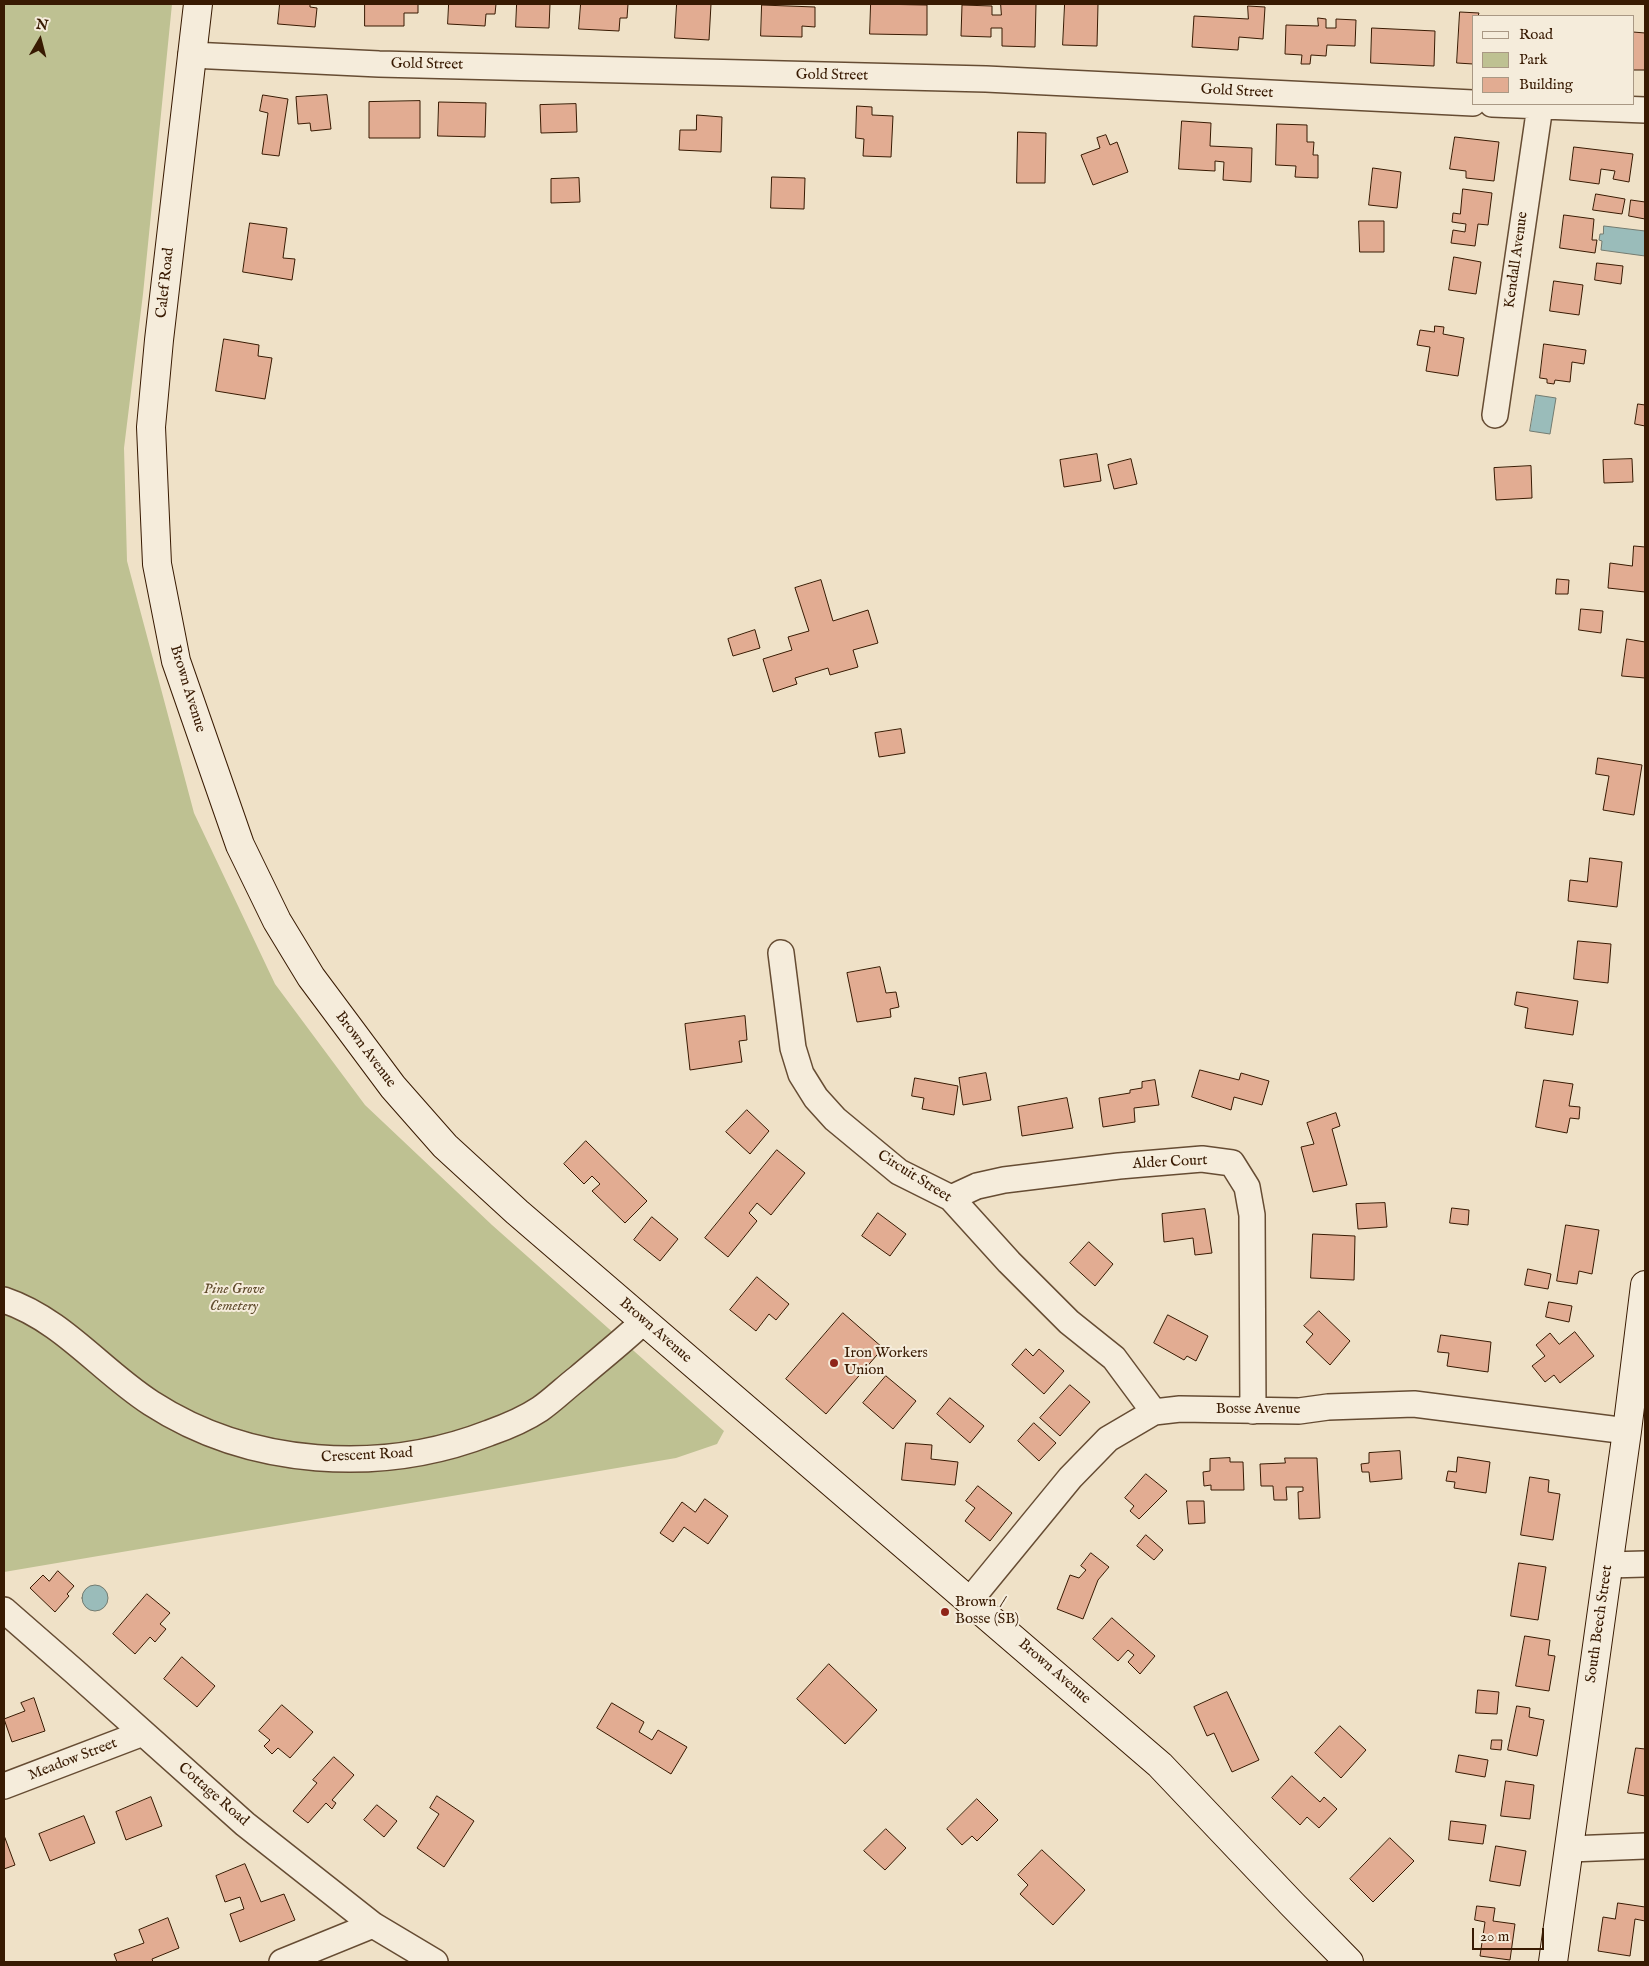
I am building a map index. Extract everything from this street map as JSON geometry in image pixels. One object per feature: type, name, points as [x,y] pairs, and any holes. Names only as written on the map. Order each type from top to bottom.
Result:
[{"type":"main road","name":"Calef Road","points":[[157,564],[151,427],[159,340],[198,4]]},
{"type":"main road","name":"Brown Avenue","points":[[157,564],[176,661],[240,845],[277,920],[311,977],[393,1087],[445,1146],[517,1212],[1160,1765],[1349,1962]]},
{"type":"main road","name":"South Beech Street","points":[[1553,1962],[1627,1431],[1645,1285]]},
{"type":"street","name":"Gold Street","points":[[191,55],[379,64],[976,79],[1472,103]]},
{"type":"street","points":[[1516,105],[1645,110]]},
{"type":"street","name":"Kendall Avenue","points":[[1495,415],[1540,106]]},
{"type":"street","name":"Circuit Street","points":[[781,953],[793,1048],[802,1074],[816,1098],[835,1119],[899,1172],[951,1198],[1009,1262],[1070,1322],[1114,1358],[1154,1412]]},
{"type":"street","name":"Alder Court","points":[[951,1198],[976,1186],[1004,1180],[1119,1166],[1202,1160],[1232,1163],[1248,1187],[1252,1215],[1253,1411]]},
{"type":"street","name":"Crescent Road","points":[[4,1300],[39,1315],[62,1331],[151,1403],[201,1430],[254,1448],[310,1458],[338,1460],[425,1453],[464,1443],[502,1428],[539,1410],[644,1321]]},
{"type":"street","name":"Bosse Avenue","points":[[970,1600],[1070,1478],[1108,1439],[1154,1412],[1180,1409],[1299,1411],[1328,1407],[1414,1404],[1627,1431]]},
{"type":"street","points":[[1608,1565],[1645,1564]]},
{"type":"street","name":"Cottage Road","points":[[4,1610],[245,1824],[373,1925],[435,1962]]},
{"type":"street","name":"Meadow Street","points":[[4,1786],[142,1733]]},
{"type":"street","points":[[1570,1849],[1645,1846]]},
{"type":"street","points":[[282,1962],[373,1925]]},
{"type":"green space","name":"Pine Grove Cemetery","points":[[4,4],[172,4],[143,294],[124,448],[127,561],[194,813],[275,984],[365,1105],[492,1225],[724,1431],[717,1444],[676,1458],[4,1572]]},
{"type":"water","points":[[1604,226],[1645,231],[1645,256],[1601,250],[1602,241],[1599,240],[1600,234],[1603,234]]},
{"type":"water","points":[[1536,395],[1556,398],[1550,434],[1530,431]]},
{"type":"water","points":[[95,1585],[104,1589],[108,1598],[104,1607],[95,1611],[86,1607],[82,1598],[86,1589]]},
{"type":"building","points":[[280,4],[310,4],[310,7],[317,8],[315,27],[278,24]]},
{"type":"building","points":[[365,4],[418,4],[418,13],[404,13],[404,26],[365,26]]},
{"type":"building","points":[[449,4],[496,4],[495,14],[486,14],[485,26],[448,24]]},
{"type":"building","points":[[517,4],[550,4],[549,28],[516,27]]},
{"type":"building","points":[[581,4],[628,4],[627,18],[620,18],[619,31],[579,29]]},
{"type":"building","points":[[677,4],[711,4],[709,40],[675,38]]},
{"type":"building","points":[[871,4],[927,5],[927,35],[870,34]]},
{"type":"building","points":[[1001,4],[1036,4],[1035,47],[1002,46],[1002,28],[991,28],[991,37],[961,36],[962,5],[992,6],[992,15],[1001,15]]},
{"type":"building","points":[[1065,4],[1098,4],[1097,46],[1063,45]]},
{"type":"building","points":[[762,5],[815,7],[815,27],[802,26],[802,37],[761,36]]},
{"type":"building","points":[[1248,6],[1265,7],[1263,39],[1239,37],[1238,50],[1192,47],[1194,16],[1248,19]]},
{"type":"building","points":[[1460,12],[1479,13],[1478,15],[1472,15],[1472,64],[1457,63]]},
{"type":"building","points":[[1318,18],[1326,19],[1326,28],[1336,28],[1336,19],[1356,20],[1355,46],[1327,45],[1326,56],[1311,55],[1310,64],[1301,64],[1302,55],[1285,54],[1286,25],[1318,26]]},
{"type":"building","points":[[1372,28],[1435,31],[1434,66],[1371,63]]},
{"type":"building","points":[[1634,32],[1645,33],[1645,70],[1634,70]]},
{"type":"building","points":[[263,95],[288,99],[279,156],[262,154],[268,113],[260,111]]},
{"type":"building","points":[[327,95],[331,129],[311,131],[310,123],[298,124],[296,97]]},
{"type":"building","points":[[420,101],[420,138],[369,138],[369,102]]},
{"type":"building","points":[[439,102],[486,103],[485,137],[438,136]]},
{"type":"building","points":[[576,104],[577,132],[541,133],[540,105]]},
{"type":"building","points":[[857,106],[872,107],[872,115],[893,116],[891,157],[863,156],[864,139],[856,138]]},
{"type":"building","points":[[697,115],[722,117],[721,152],[679,150],[680,130],[696,130]]},
{"type":"building","points":[[1182,121],[1211,123],[1210,146],[1252,148],[1251,182],[1223,180],[1224,162],[1215,161],[1215,171],[1179,169]]},
{"type":"building","points":[[1277,124],[1307,125],[1307,142],[1314,142],[1313,155],[1318,155],[1318,178],[1295,177],[1296,166],[1276,165]]},
{"type":"building","points":[[1018,132],[1046,133],[1045,183],[1017,183]]},
{"type":"building","points":[[1106,135],[1110,145],[1117,142],[1128,172],[1093,185],[1081,155],[1100,148],[1097,138]]},
{"type":"building","points":[[1455,137],[1499,142],[1494,181],[1466,178],[1466,171],[1450,169]]},
{"type":"building","points":[[1574,147],[1633,154],[1629,182],[1613,179],[1615,171],[1601,169],[1599,184],[1570,180]]},
{"type":"building","points":[[1373,168],[1401,172],[1397,208],[1369,205]]},
{"type":"building","points":[[772,177],[805,178],[804,209],[771,208]]},
{"type":"building","points":[[579,178],[580,202],[551,203],[551,179]]},
{"type":"building","points":[[1463,189],[1492,193],[1488,225],[1478,224],[1475,246],[1451,243],[1453,230],[1465,232],[1466,224],[1452,222],[1453,213],[1460,214]]},
{"type":"building","points":[[1596,194],[1625,199],[1622,214],[1593,210]]},
{"type":"building","points":[[1631,200],[1645,202],[1645,219],[1629,216]]},
{"type":"building","points":[[1564,215],[1594,219],[1592,240],[1597,240],[1595,253],[1560,248]]},
{"type":"building","points":[[1359,221],[1384,221],[1384,252],[1360,252]]},
{"type":"building","points":[[250,223],[287,228],[283,258],[295,259],[292,280],[243,272]]},
{"type":"building","points":[[1454,257],[1481,262],[1476,294],[1449,290]]},
{"type":"building","points":[[1597,263],[1623,266],[1621,284],[1595,280]]},
{"type":"building","points":[[1554,281],[1583,285],[1579,315],[1550,311]]},
{"type":"building","points":[[1435,326],[1444,327],[1443,334],[1464,338],[1458,376],[1426,371],[1430,347],[1417,345],[1420,330],[1434,332]]},
{"type":"building","points":[[224,339],[259,345],[258,356],[272,358],[265,399],[216,391]]},
{"type":"building","points":[[1544,344],[1586,350],[1584,364],[1572,362],[1570,382],[1555,380],[1554,384],[1547,383],[1547,379],[1540,378]]},
{"type":"building","points":[[1638,404],[1645,405],[1645,426],[1635,424]]},
{"type":"building","points":[[1097,454],[1101,481],[1064,487],[1060,460]]},
{"type":"building","points":[[1131,459],[1137,484],[1114,489],[1108,465]]},
{"type":"building","points":[[1632,459],[1633,482],[1604,483],[1603,460]]},
{"type":"building","points":[[1531,466],[1532,498],[1496,500],[1494,468]]},
{"type":"building","points":[[1634,546],[1645,547],[1645,592],[1608,588],[1610,563],[1632,566]]},
{"type":"building","points":[[1557,579],[1569,580],[1568,594],[1556,594]]},
{"type":"building","points":[[821,580],[833,621],[868,610],[878,643],[853,650],[858,667],[830,675],[828,668],[795,678],[797,684],[773,692],[763,659],[792,650],[788,637],[809,631],[795,588]]},
{"type":"building","points":[[1581,609],[1603,611],[1601,633],[1579,630]]},
{"type":"building","points":[[755,630],[760,648],[733,656],[728,639]]},
{"type":"building","points":[[1627,639],[1645,642],[1645,678],[1622,676]]},
{"type":"building","points":[[901,729],[905,753],[879,757],[875,733]]},
{"type":"building","points":[[1598,758],[1642,765],[1634,815],[1603,810],[1609,776],[1596,774]]},
{"type":"building","points":[[1590,858],[1622,862],[1617,907],[1568,901],[1570,880],[1587,882]]},
{"type":"building","points":[[1578,941],[1611,944],[1608,983],[1574,979]]},
{"type":"building","points":[[880,967],[886,993],[896,992],[899,1007],[890,1009],[891,1017],[857,1022],[847,973]]},
{"type":"building","points":[[1517,992],[1578,1001],[1573,1035],[1525,1028],[1528,1008],[1515,1005]]},
{"type":"building","points":[[745,1016],[747,1040],[739,1041],[742,1062],[690,1070],[685,1024]]},
{"type":"building","points":[[1200,1070],[1239,1080],[1241,1073],[1269,1081],[1262,1105],[1234,1097],[1231,1110],[1192,1097]]},
{"type":"building","points":[[986,1073],[991,1100],[963,1105],[959,1078]]},
{"type":"building","points":[[915,1078],[958,1086],[954,1115],[922,1109],[924,1098],[912,1096]]},
{"type":"building","points":[[1155,1080],[1159,1105],[1134,1108],[1135,1122],[1103,1127],[1099,1098],[1130,1093],[1130,1090],[1142,1088],[1142,1082]]},
{"type":"building","points":[[1544,1080],[1573,1084],[1569,1106],[1580,1107],[1579,1119],[1570,1118],[1567,1133],[1536,1127]]},
{"type":"building","points":[[1067,1098],[1073,1128],[1022,1136],[1018,1107]]},
{"type":"building","points":[[747,1110],[769,1131],[750,1154],[726,1132]]},
{"type":"building","points":[[1336,1113],[1340,1126],[1332,1129],[1347,1185],[1313,1192],[1301,1147],[1314,1144],[1307,1123]]},
{"type":"building","points":[[586,1141],[647,1201],[625,1223],[592,1191],[600,1184],[592,1176],[584,1184],[564,1164]]},
{"type":"building","points":[[777,1150],[805,1173],[771,1215],[757,1203],[749,1213],[757,1221],[728,1257],[705,1238]]},
{"type":"building","points":[[1385,1203],[1387,1227],[1358,1229],[1356,1204]]},
{"type":"building","points":[[1452,1208],[1469,1210],[1468,1225],[1450,1223]]},
{"type":"building","points":[[1205,1209],[1212,1253],[1195,1255],[1193,1238],[1164,1242],[1162,1214]]},
{"type":"building","points":[[878,1213],[906,1234],[890,1256],[862,1236]]},
{"type":"building","points":[[652,1217],[678,1239],[660,1261],[634,1240]]},
{"type":"building","points":[[1566,1225],[1599,1230],[1592,1274],[1579,1271],[1577,1284],[1557,1281]]},
{"type":"building","points":[[1313,1234],[1355,1236],[1354,1280],[1311,1278]]},
{"type":"building","points":[[1089,1242],[1113,1264],[1095,1286],[1070,1263]]},
{"type":"building","points":[[1528,1269],[1551,1274],[1548,1289],[1525,1285]]},
{"type":"building","points":[[757,1277],[789,1304],[776,1320],[769,1314],[756,1331],[730,1310]]},
{"type":"building","points":[[1549,1302],[1572,1306],[1569,1322],[1546,1317]]},
{"type":"building","points":[[1319,1311],[1350,1341],[1330,1365],[1306,1342],[1313,1334],[1304,1326]]},
{"type":"building","name":"Iron Workers Union","points":[[843,1313],[883,1348],[826,1414],[786,1379]]},
{"type":"building","points":[[1168,1315],[1208,1336],[1196,1361],[1187,1356],[1184,1360],[1154,1343]]},
{"type":"building","points":[[1575,1332],[1594,1356],[1560,1383],[1554,1375],[1545,1382],[1532,1366],[1545,1356],[1536,1345],[1550,1333],[1559,1344]]},
{"type":"building","points":[[1441,1335],[1491,1342],[1488,1372],[1447,1366],[1449,1353],[1438,1352]]},
{"type":"building","points":[[1026,1349],[1033,1356],[1039,1349],[1064,1371],[1044,1394],[1012,1365]]},
{"type":"building","points":[[886,1376],[916,1401],[893,1429],[863,1403]]},
{"type":"building","points":[[1070,1385],[1090,1402],[1060,1436],[1040,1418]]},
{"type":"building","points":[[950,1398],[984,1426],[970,1443],[937,1414]]},
{"type":"building","points":[[1034,1423],[1056,1443],[1039,1461],[1018,1441]]},
{"type":"building","points":[[906,1443],[932,1445],[931,1459],[958,1462],[955,1485],[902,1480]]},
{"type":"building","points":[[1400,1451],[1402,1479],[1370,1482],[1369,1472],[1362,1472],[1361,1464],[1369,1463],[1369,1453]]},
{"type":"building","points":[[1458,1457],[1490,1462],[1486,1493],[1454,1488],[1455,1482],[1446,1481],[1448,1471],[1456,1472]]},
{"type":"building","points":[[1230,1458],[1230,1462],[1243,1462],[1244,1490],[1211,1490],[1211,1485],[1204,1486],[1203,1472],[1210,1471],[1210,1459]]},
{"type":"building","points":[[1285,1458],[1317,1458],[1320,1518],[1299,1519],[1298,1492],[1303,1491],[1303,1487],[1286,1487],[1287,1500],[1274,1500],[1273,1486],[1261,1486],[1260,1464],[1285,1463]]},
{"type":"building","points":[[1146,1474],[1167,1491],[1139,1519],[1130,1511],[1134,1506],[1125,1498]]},
{"type":"building","points":[[1530,1477],[1549,1480],[1548,1492],[1560,1494],[1553,1540],[1521,1535]]},
{"type":"building","points":[[978,1486],[1012,1513],[990,1541],[965,1521],[975,1508],[966,1501]]},
{"type":"building","points":[[705,1499],[728,1516],[708,1544],[684,1527],[673,1542],[660,1533],[682,1502],[695,1512]]},
{"type":"building","points":[[1187,1501],[1204,1501],[1205,1523],[1189,1524]]},
{"type":"building","points":[[1146,1535],[1163,1550],[1154,1560],[1137,1546]]},
{"type":"building","points":[[1091,1553],[1109,1567],[1098,1580],[1083,1619],[1057,1609],[1070,1575],[1079,1578],[1086,1570],[1081,1566]]},
{"type":"building","points":[[1519,1563],[1546,1567],[1538,1620],[1511,1616]]},
{"type":"building","points":[[58,1571],[74,1586],[67,1594],[69,1596],[55,1612],[30,1588],[43,1575],[49,1581]]},
{"type":"building","points":[[147,1594],[170,1613],[160,1624],[166,1629],[155,1642],[150,1637],[135,1654],[113,1634]]},
{"type":"building","points":[[1112,1618],[1155,1656],[1140,1674],[1128,1662],[1134,1655],[1128,1650],[1118,1661],[1093,1639]]},
{"type":"building","points":[[1525,1636],[1550,1640],[1548,1655],[1555,1656],[1549,1691],[1516,1686]]},
{"type":"building","points":[[182,1657],[215,1686],[197,1707],[164,1679]]},
{"type":"building","points":[[829,1664],[877,1710],[845,1744],[797,1699]]},
{"type":"building","points":[[1478,1690],[1499,1692],[1497,1714],[1476,1713]]},
{"type":"building","points":[[1227,1692],[1259,1760],[1232,1772],[1214,1733],[1207,1736],[1194,1707]]},
{"type":"building","points":[[34,1698],[45,1731],[12,1742],[4,1719],[25,1711],[21,1703]]},
{"type":"building","points":[[612,1703],[644,1722],[639,1732],[652,1740],[658,1730],[687,1747],[671,1774],[597,1728]]},
{"type":"building","points":[[282,1705],[313,1732],[290,1758],[278,1748],[272,1754],[264,1746],[270,1740],[259,1731]]},
{"type":"building","points":[[1517,1706],[1530,1708],[1529,1717],[1544,1720],[1537,1756],[1508,1750]]},
{"type":"building","points":[[1340,1726],[1366,1750],[1341,1778],[1315,1753]]},
{"type":"building","points":[[1492,1740],[1502,1740],[1501,1750],[1491,1749]]},
{"type":"building","points":[[1636,1748],[1645,1749],[1645,1796],[1628,1793]]},
{"type":"building","points":[[1459,1755],[1488,1760],[1485,1777],[1456,1772]]},
{"type":"building","points":[[334,1757],[354,1775],[332,1800],[336,1803],[332,1809],[326,1803],[308,1823],[293,1811],[317,1783],[313,1780]]},
{"type":"building","points":[[1292,1776],[1320,1802],[1324,1797],[1337,1809],[1319,1828],[1307,1817],[1300,1825],[1272,1798]]},
{"type":"building","points":[[1506,1781],[1534,1785],[1530,1819],[1501,1816]]},
{"type":"building","points":[[437,1796],[474,1821],[444,1867],[417,1848],[439,1814],[430,1808]]},
{"type":"building","points":[[151,1797],[162,1826],[126,1840],[116,1812]]},
{"type":"building","points":[[977,1799],[998,1820],[977,1841],[972,1836],[962,1845],[947,1829]]},
{"type":"building","points":[[377,1805],[397,1821],[384,1837],[364,1820]]},
{"type":"building","points":[[84,1816],[95,1843],[50,1861],[39,1834]]},
{"type":"building","points":[[1451,1821],[1486,1825],[1483,1844],[1449,1840]]},
{"type":"building","points":[[886,1829],[906,1848],[885,1870],[864,1851]]},
{"type":"building","points":[[1390,1838],[1414,1861],[1373,1902],[1350,1879]]},
{"type":"building","points":[[4,1839],[15,1865],[4,1869]]},
{"type":"building","points":[[1496,1846],[1526,1851],[1520,1886],[1490,1881]]},
{"type":"building","points":[[1042,1850],[1085,1890],[1053,1925],[1020,1894],[1028,1885],[1018,1875]]},
{"type":"building","points":[[245,1864],[261,1902],[284,1894],[295,1920],[240,1942],[230,1914],[244,1909],[240,1897],[225,1902],[216,1876]]},
{"type":"building","points":[[1618,1903],[1645,1907],[1645,1921],[1635,1919],[1630,1956],[1598,1951],[1603,1917],[1615,1919]]},
{"type":"building","points":[[1477,1906],[1495,1908],[1493,1921],[1515,1924],[1510,1960],[1480,1956],[1485,1922],[1475,1920]]},
{"type":"building","points":[[168,1918],[179,1948],[152,1959],[153,1962],[117,1962],[114,1954],[144,1943],[139,1930]]},
{"type":"place","name":"Iron Workers Union","points":[[834,1363]]},
{"type":"place","name":"Brown / Bosse (SB)","points":[[945,1612]]}]
